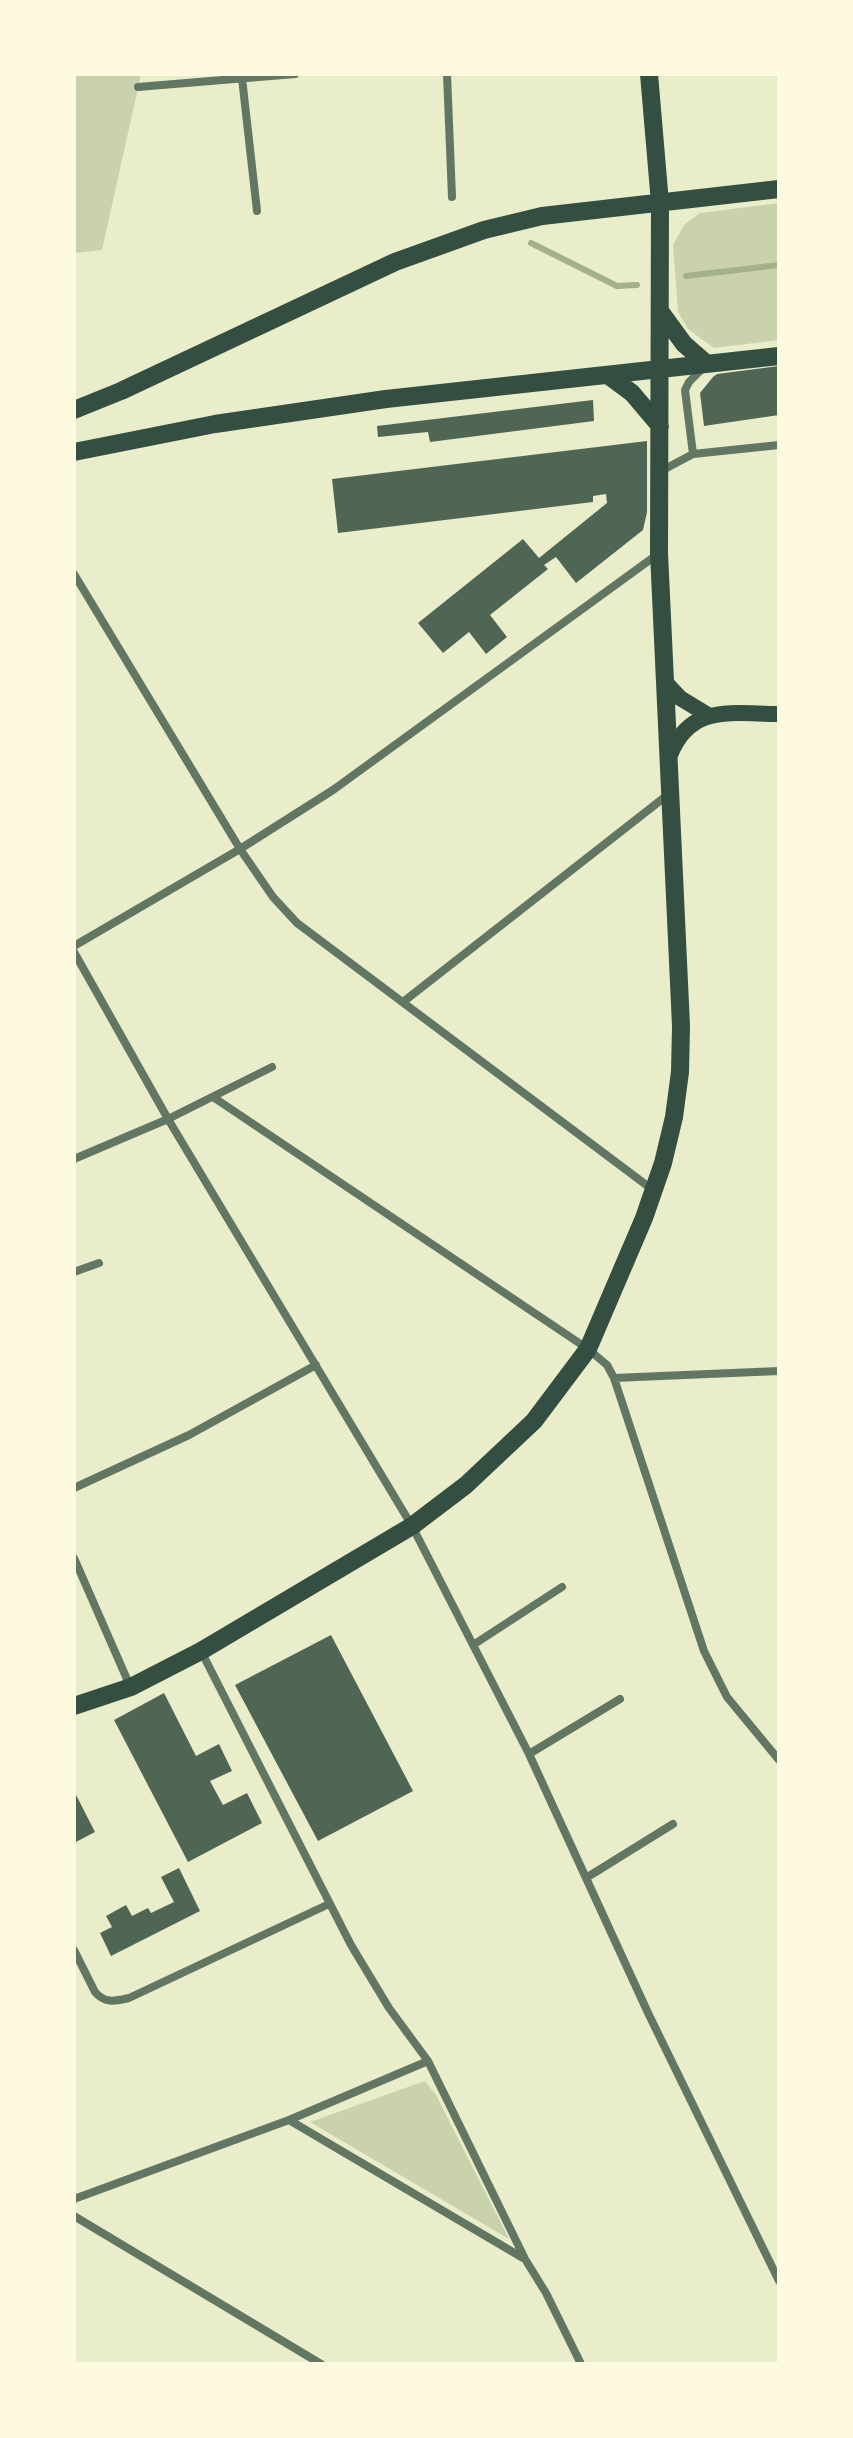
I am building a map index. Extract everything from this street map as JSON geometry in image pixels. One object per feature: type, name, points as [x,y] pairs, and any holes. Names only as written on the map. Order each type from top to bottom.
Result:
[{"type":"main road","points":[[74,1706],[131,1687],[201,1651],[412,1526],[466,1485],[534,1421],[588,1349],[653,1191],[674,1117],[680,1072],[681,1026],[659,553],[660,203],[649,74]]},
{"type":"main road","points":[[74,410],[425,250],[484,230],[542,216],[779,189]]},
{"type":"main road","points":[[660,311],[684,344],[707,364]]},
{"type":"main road","points":[[74,452],[215,424],[371,401],[779,356]]},
{"type":"main road","points":[[609,376],[640,401],[660,426]]},
{"type":"main road","points":[[665,682],[680,698],[708,715],[779,714]]},
{"type":"main road","points":[[670,755],[683,733],[708,715]]},
{"type":"street","points":[[138,87],[295,74]]},
{"type":"street","points":[[447,74],[452,197]]},
{"type":"street","points":[[242,78],[257,211]]},
{"type":"street","points":[[693,454],[685,390],[691,379],[707,364]]},
{"type":"street","points":[[659,472],[693,454],[779,445]]},
{"type":"street","points":[[659,553],[333,790],[74,949],[168,1119],[412,1526],[529,1754],[649,2015],[779,2281]]},
{"type":"street","points":[[74,574],[77,585],[240,849],[273,897],[297,923],[653,1191]]},
{"type":"street","points":[[403,1002],[671,791]]},
{"type":"street","points":[[74,1159],[168,1119],[272,1067]]},
{"type":"street","points":[[213,1097],[588,1349],[607,1365],[614,1378],[704,1651],[727,1697],[778,1758]]},
{"type":"street","points":[[74,1272],[99,1263]]},
{"type":"street","points":[[74,1488],[189,1435],[316,1365]]},
{"type":"street","points":[[614,1378],[779,1371]]},
{"type":"street","points":[[74,1558],[131,1687]]},
{"type":"street","points":[[473,1645],[562,1587]]},
{"type":"street","points":[[201,1651],[329,1904],[381,1996],[428,2061],[525,2259],[546,2293],[581,2364]]},
{"type":"street","points":[[529,1754],[620,1699]]},
{"type":"street","points":[[586,1878],[673,1824]]},
{"type":"street","points":[[74,1950],[95,1992],[106,2001],[115,2001],[129,1998],[329,1904]]},
{"type":"street","points":[[74,2199],[289,2120],[428,2061]]},
{"type":"street","points":[[289,2120],[525,2259]]},
{"type":"street","points":[[74,2216],[321,2364]]},
{"type":"green space","points":[[74,74],[141,74],[102,250],[74,253]]},
{"type":"green space","points":[[779,203],[779,340],[714,348],[688,329],[678,312],[673,245],[684,225],[700,213]]},
{"type":"green space","points":[[425,2081],[436,2095],[509,2239],[310,2122]]},
{"type":"building","points":[[779,366],[779,415],[704,426],[700,393],[713,377]]},
{"type":"building","points":[[593,400],[594,421],[430,442],[428,432],[378,437],[377,426]]},
{"type":"building","points":[[647,441],[647,512],[643,530],[576,583],[556,557],[544,565],[548,569],[490,615],[507,637],[486,654],[469,632],[443,653],[418,623],[523,539],[539,558],[607,503],[606,494],[593,496],[593,502],[338,533],[332,479]]},
{"type":"building","points":[[331,1635],[413,1791],[318,1841],[235,1685]]},
{"type":"building","points":[[164,1693],[196,1756],[219,1744],[232,1771],[210,1781],[223,1805],[247,1793],[262,1823],[188,1862],[114,1720]]},
{"type":"building","points":[[74,1791],[95,1832],[74,1843]]},
{"type":"building","points":[[179,1868],[200,1911],[111,1956],[100,1933],[112,1927],[106,1916],[126,1905],[132,1916],[148,1908],[151,1913],[174,1902],[161,1877]]},
{"type":"waterway","points":[[531,243],[617,286],[637,285]]},
{"type":"waterway","points":[[686,276],[779,265]]}]
